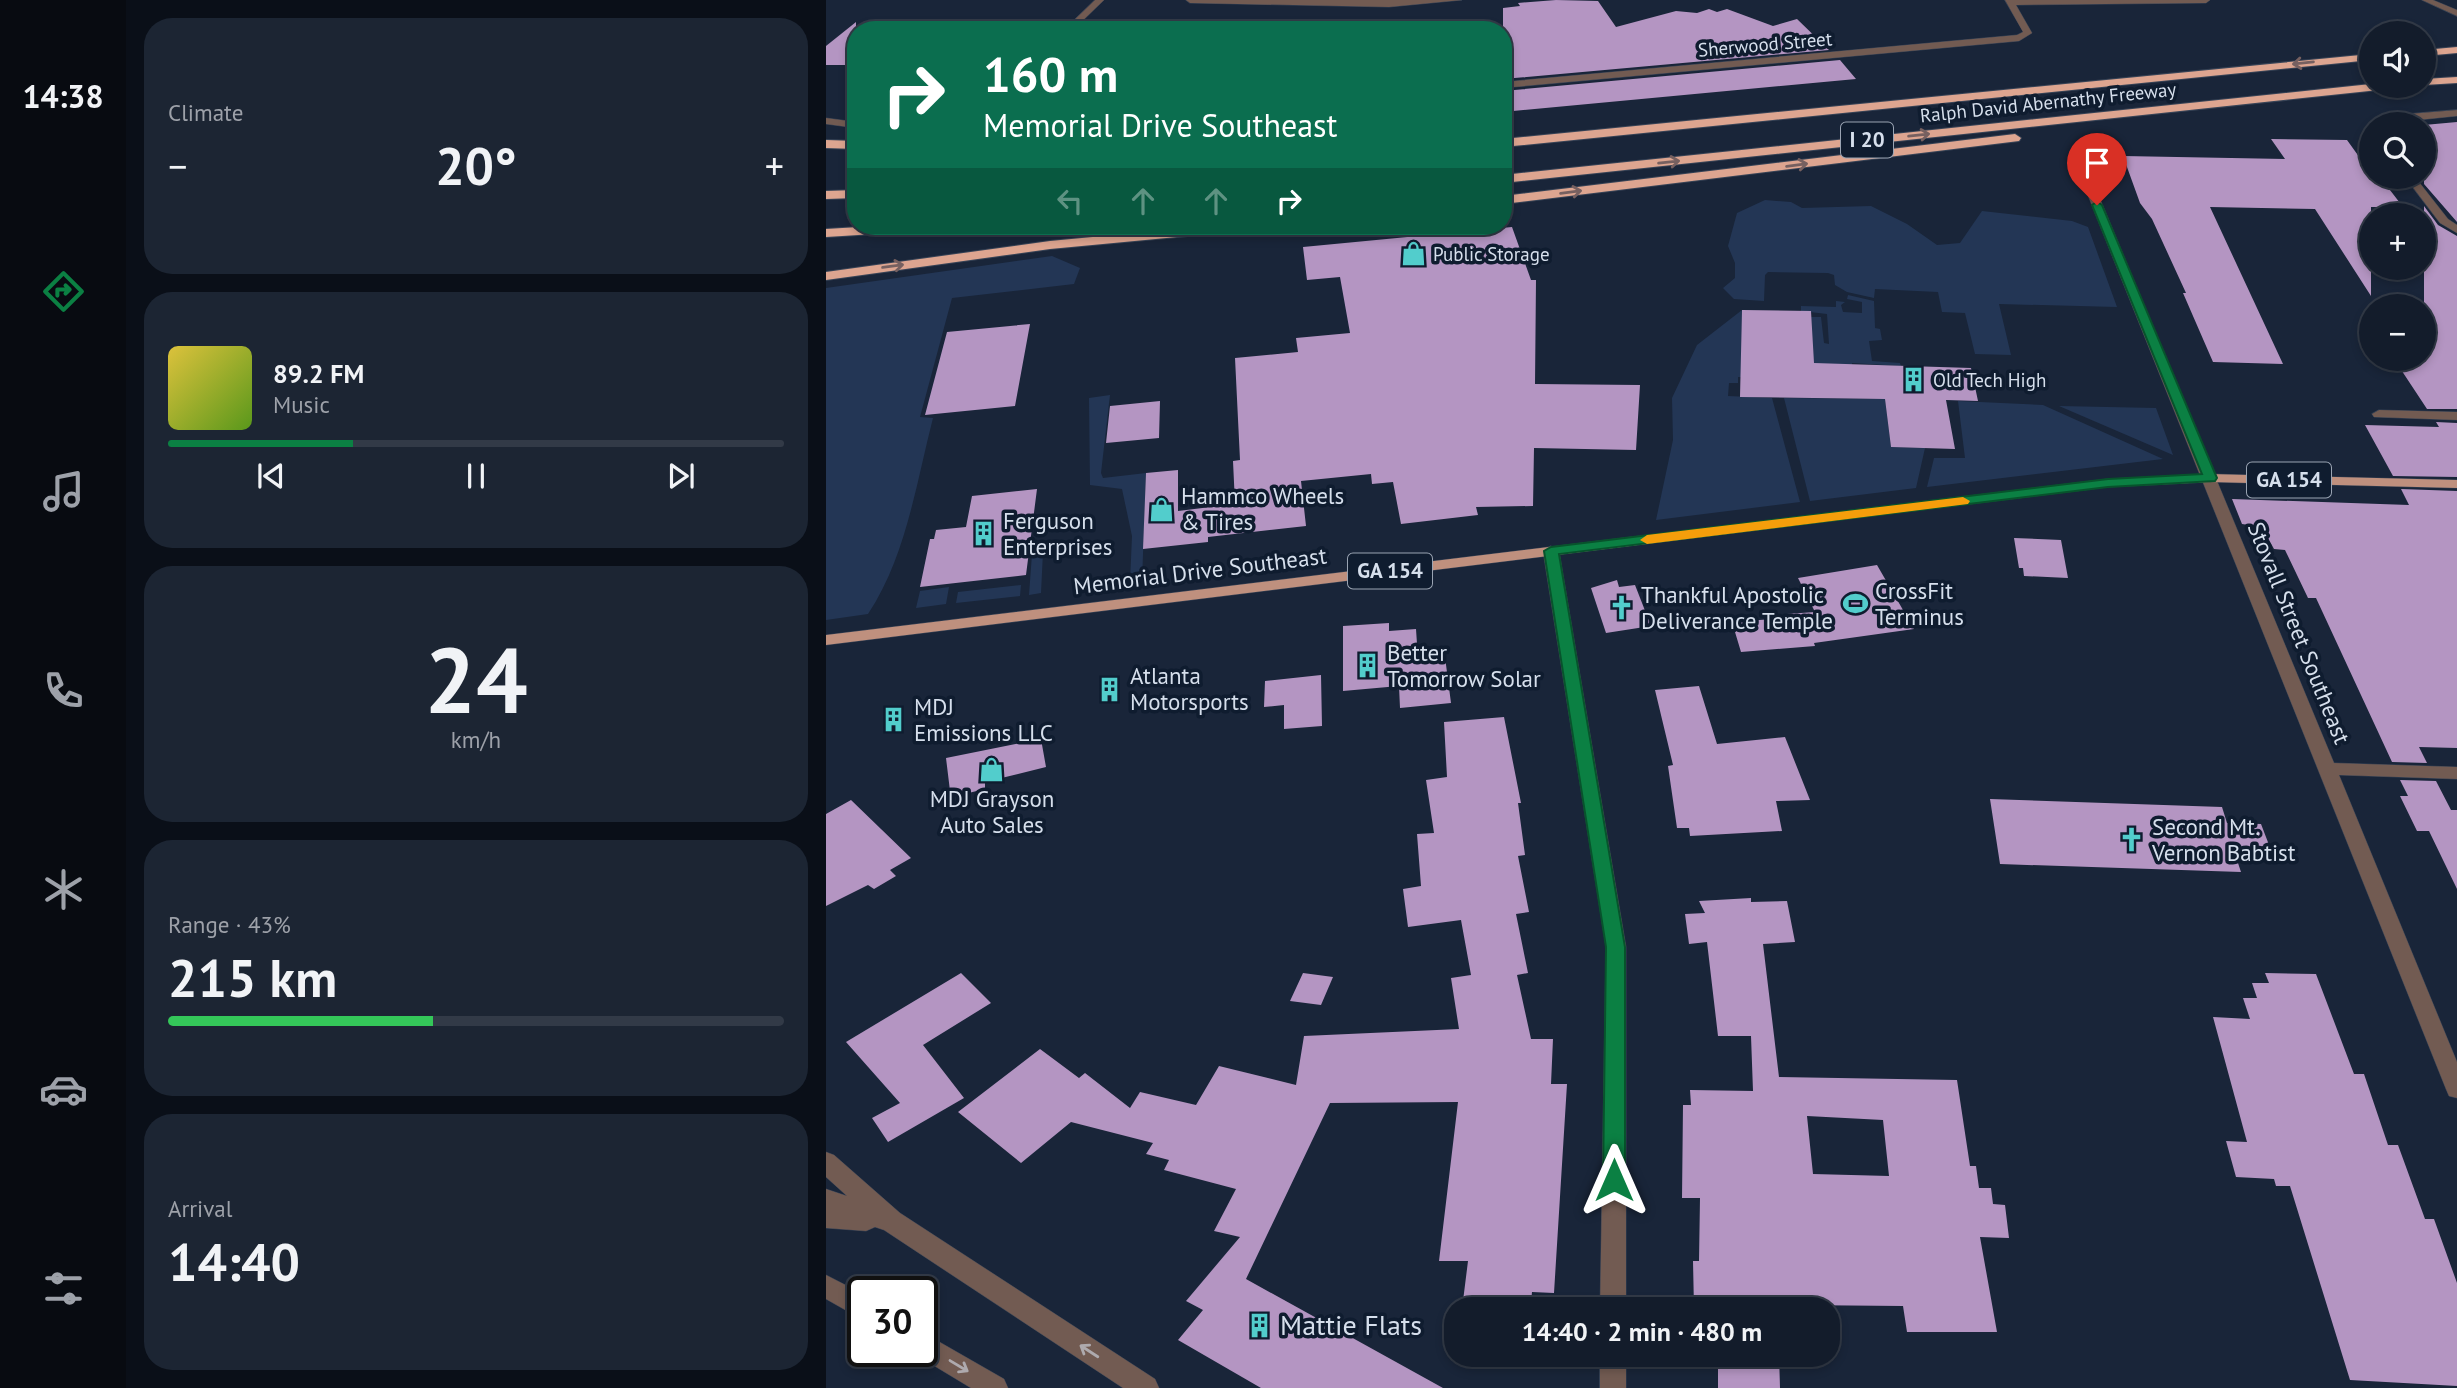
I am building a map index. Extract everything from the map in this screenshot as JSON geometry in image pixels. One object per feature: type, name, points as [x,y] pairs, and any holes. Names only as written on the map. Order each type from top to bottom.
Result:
[{"type":"highway","points":[[2436,52],[2457,50]]},
{"type":"highway","name":"Ralph David Abernathy Freeway","points":[[1512,143],[2359,58]]},
{"type":"highway","points":[[2436,81],[2457,79]]},
{"type":"highway","name":"Ralph David Abernathy Freeway","points":[[1512,178],[2359,89]]},
{"type":"highway","points":[[1512,199],[1990,142],[2120,124],[2231,101]]},
{"type":"highway","points":[[1512,131],[1827,112]]},
{"type":"highway","points":[[826,145],[847,145]]},
{"type":"highway","points":[[829,195],[847,194]]},
{"type":"highway","points":[[826,234],[847,232]]},
{"type":"highway","points":[[826,276],[1050,245],[1156,235]]},
{"type":"main road","name":"Memorial Drive Southeast","points":[[826,640],[2108,483],[2210,478],[2457,484]]},
{"type":"street","points":[[1078,21],[1100,0]]},
{"type":"street","points":[[1190,0],[1389,4],[1458,0]]},
{"type":"street","points":[[2010,1],[2206,0]]},
{"type":"street","points":[[2426,0],[2457,13]]},
{"type":"street","name":"Sherwood Street","points":[[1512,84],[2019,38],[2028,33],[2010,1]]},
{"type":"street","points":[[2436,115],[2457,113]]},
{"type":"street","points":[[826,121],[847,124]]},
{"type":"street","name":"Stovall Street Southeast","points":[[2078,158],[2457,1089]]},
{"type":"street","points":[[2419,189],[2444,221],[2457,230]]},
{"type":"street","points":[[2379,414],[2457,415]]},
{"type":"street","points":[[1551,551],[1616,947],[1613,1297]]},
{"type":"street","points":[[2328,769],[2457,773]]},
{"type":"street","points":[[826,1162],[891,1221],[1146,1388]]},
{"type":"street","points":[[826,1199],[891,1221]]},
{"type":"street","points":[[826,1217],[891,1221]]},
{"type":"street","points":[[826,1286],[847,1298]]},
{"type":"street","points":[[938,1354],[995,1388]]},
{"type":"street","points":[[1612,1388],[1613,1367]]},
{"type":"shaded area","points":[[1765,200],[1791,202],[1802,208],[1871,206],[1907,224],[1937,245],[1960,243],[1982,211],[2072,221],[2088,227],[2117,307],[1999,304],[2011,355],[1975,354],[1965,313],[1942,312],[1938,292],[1875,289],[1874,298],[1847,292],[1835,285],[1834,275],[1828,273],[1768,272],[1765,275],[1764,301],[1734,299],[1723,288],[1735,278],[1735,263],[1728,246],[1737,213]]},
{"type":"shaded area","points":[[1052,256],[1080,268],[1074,284],[952,298],[920,417],[933,418],[908,519],[892,569],[868,614],[826,620],[826,288]]},
{"type":"shaded area","points":[[1848,295],[1874,301],[1875,328],[1880,329],[1882,340],[1869,341],[1872,361],[1900,363],[1901,366],[1852,363],[1853,380],[1814,379],[1811,317],[1821,317],[1824,343],[1829,344],[1827,314],[1801,311],[1801,306],[1836,307],[1836,301],[1845,302],[1841,305],[1843,312],[1862,313],[1862,302],[1847,299]]},
{"type":"shaded area","points":[[1742,310],[1741,377],[1738,377],[1738,383],[1729,383],[1728,396],[1772,398],[1800,502],[1656,520],[1673,440],[1672,398],[1697,345]]},
{"type":"shaded area","points":[[1110,395],[1101,473],[1103,478],[1146,473],[1142,581],[1130,582],[1132,536],[1122,489],[1090,485],[1089,398]]},
{"type":"shaded area","points":[[1784,398],[1885,399],[1891,447],[1925,448],[1916,488],[1810,501]]},
{"type":"shaded area","points":[[1958,401],[2043,405],[2163,459],[1927,487],[1934,458],[1965,458]]},
{"type":"shaded area","points":[[2059,406],[2156,408],[2173,455]]},
{"type":"shaded area","points":[[1043,552],[1041,593],[1029,595],[1032,554]]},
{"type":"shaded area","points":[[1021,585],[1020,596],[956,603],[958,592]]},
{"type":"shaded area","points":[[949,587],[946,604],[916,608],[920,591]]},
{"type":"building","points":[[1598,1],[1616,27],[1676,11],[1697,13],[1709,9],[1717,12],[1727,9],[1773,26],[1797,19],[1829,50],[1512,78],[1512,21],[1503,21],[1503,8],[1520,6],[1518,3]]},
{"type":"building","points":[[847,29],[847,65],[826,65],[826,46]]},
{"type":"building","points":[[1840,60],[1856,79],[1512,111],[1512,90]]},
{"type":"building","points":[[2457,122],[2457,222],[2428,189],[2436,189],[2436,124]]},
{"type":"building","points":[[2271,139],[2347,140],[2359,157],[2359,189],[2389,189],[2400,203],[2359,203],[2359,277],[2315,209],[2210,207],[2283,364],[2213,362],[2183,293],[2186,293],[2152,219],[2140,203],[2123,156],[2285,159]]},
{"type":"building","points":[[2436,222],[2457,236],[2457,409],[2427,409],[2402,371],[2436,371],[2436,294],[2424,294],[2424,280],[2436,280]]},
{"type":"building","points":[[1512,227],[1531,280],[1536,280],[1535,384],[1640,385],[1636,450],[1534,448],[1533,506],[1476,507],[1478,515],[1401,524],[1393,482],[1372,484],[1371,474],[1301,481],[1306,526],[1208,537],[1208,542],[1143,549],[1146,473],[1178,470],[1178,511],[1235,504],[1233,461],[1240,460],[1235,358],[1298,352],[1296,338],[1350,333],[1340,277],[1307,280],[1303,247],[1428,235],[1512,235]]},
{"type":"building","points":[[2361,280],[2371,280],[2370,294]]},
{"type":"building","name":"Old Tech High","points":[[1742,310],[1811,311],[1814,363],[1971,368],[1978,401],[1946,400],[1955,449],[1891,447],[1885,399],[1740,397]]},
{"type":"building","points":[[1030,324],[1015,406],[925,415],[947,332]]},
{"type":"building","points":[[1160,401],[1159,438],[1106,443],[1110,406]]},
{"type":"building","points":[[2436,422],[2457,423],[2457,477],[2393,476],[2365,425],[2439,427]]},
{"type":"building","name":"Ferguson Enterprises","points":[[1037,489],[1026,575],[920,587],[930,539],[934,539],[936,530],[966,527],[972,496]]},
{"type":"building","points":[[2401,489],[2457,491],[2457,748],[2419,747],[2427,763],[2392,762],[2316,598],[2308,598],[2285,550],[2274,549],[2262,527],[2242,524],[2232,499],[2409,505]]},
{"type":"building","points":[[2014,538],[2061,540],[2068,578],[2024,576],[2023,568],[2019,568]]},
{"type":"building","name":"CrossFit Terminus","points":[[1877,565],[1914,629],[1814,643],[1815,646],[1741,652],[1732,622],[1788,618],[1787,614],[1815,612],[1798,578]]},
{"type":"building","name":"Thankful Apostolic Deliverance Temple","points":[[1617,580],[1619,587],[1635,585],[1651,626],[1606,633],[1591,588]]},
{"type":"building","points":[[1389,623],[1389,631],[1416,629],[1418,659],[1445,657],[1451,703],[1400,708],[1399,686],[1343,691],[1343,626]]},
{"type":"building","points":[[1321,675],[1322,726],[1284,729],[1284,705],[1264,707],[1265,681]]},
{"type":"building","points":[[1699,686],[1717,744],[1785,737],[1810,800],[1776,801],[1782,831],[1690,836],[1689,828],[1677,828],[1668,766],[1673,765],[1655,690]]},
{"type":"building","points":[[1504,717],[1521,803],[1518,803],[1525,855],[1518,856],[1529,912],[1516,914],[1528,973],[1517,975],[1531,1039],[1553,1039],[1551,1084],[1567,1084],[1554,1293],[1532,1292],[1532,1297],[1464,1297],[1468,1261],[1439,1261],[1458,1102],[1330,1103],[1246,1279],[1443,1388],[1261,1388],[1178,1340],[1203,1310],[1186,1301],[1240,1237],[1214,1231],[1236,1189],[1164,1170],[1169,1160],[1146,1154],[1153,1143],[1071,1122],[1021,1163],[958,1112],[1040,1049],[1079,1078],[1085,1073],[1130,1108],[1140,1092],[1196,1105],[1219,1066],[1296,1085],[1304,1036],[1459,1029],[1451,978],[1471,975],[1461,920],[1408,927],[1403,889],[1421,886],[1417,834],[1434,833],[1426,780],[1447,777],[1444,722]]},
{"type":"building","name":"MDJ Grayson Auto Sales","points":[[1041,739],[1046,767],[985,782],[985,789],[956,796],[955,789],[950,791],[946,758]]},
{"type":"building","points":[[2400,780],[2436,781],[2451,810],[2457,810],[2457,889],[2429,831],[2417,831],[2400,796],[2408,796]]},
{"type":"building","name":"Second Mt. Vernon Babtist","points":[[1990,799],[2222,807],[2227,823],[2261,824],[2274,858],[2236,857],[2241,872],[2000,864]]},
{"type":"building","points":[[851,800],[911,858],[890,870],[896,876],[874,889],[868,885],[826,906],[826,814]]},
{"type":"building","points":[[1751,898],[1751,902],[1787,901],[1795,942],[1763,944],[1779,1077],[1957,1080],[1970,1166],[1976,1166],[1979,1188],[1991,1188],[1993,1204],[2005,1205],[2009,1238],[1980,1237],[1997,1332],[1907,1332],[1903,1306],[1840,1305],[1840,1297],[1694,1297],[1693,1261],[1699,1261],[1700,1198],[1682,1198],[1683,1105],[1691,1105],[1690,1090],[1753,1091],[1751,1036],[1718,1036],[1707,942],[1689,944],[1685,914],[1705,913],[1699,901]],"holes":[[[1807,1116],[1883,1120],[1889,1176],[1813,1174]]]},
{"type":"building","points":[[961,973],[991,1003],[923,1045],[964,1098],[888,1142],[872,1118],[900,1103],[846,1042]]},
{"type":"building","points":[[1303,973],[1333,977],[1321,1005],[1290,1001]]},
{"type":"building","points":[[2265,973],[2316,974],[2354,1074],[2364,1074],[2388,1145],[2398,1145],[2425,1219],[2434,1219],[2457,1283],[2457,1386],[2350,1380],[2290,1186],[2276,1186],[2274,1179],[2236,1177],[2226,1141],[2247,1142],[2213,1017],[2250,1019],[2243,998],[2257,998],[2252,983],[2269,983]]},
{"type":"building","points":[[1718,1367],[1779,1367],[1780,1388],[1718,1388]]},
{"type":"slow traffic","points":[[1647,540],[1963,501]]},
{"type":"place","name":"Public Storage","points":[[1413,254]]},
{"type":"place","name":"Old Tech High","points":[[1913,380]]},
{"type":"place","name":"Hammco Wheels & Tires","points":[[1161,509]]},
{"type":"place","name":"Ferguson Enterprises","points":[[983,534]]},
{"type":"place","name":"CrossFit Terminus","points":[[1855,604]]},
{"type":"place","name":"Thankful Apostolic Deliverance Temple","points":[[1621,608]]},
{"type":"place","name":"Better Tomorrow Solar","points":[[1367,666]]},
{"type":"place","name":"Atlanta Motorsports","points":[[1110,689]]},
{"type":"place","name":"MDJ Emissions LLC","points":[[894,720]]},
{"type":"place","name":"MDJ Grayson Auto Sales","points":[[992,769]]},
{"type":"place","name":"Second Mt. Vernon Babtist","points":[[2132,840]]},
{"type":"place","name":"Mattie Flats","points":[[1260,1325]]},
{"type":"route","points":[[1614,1180],[1616,947],[1551,551],[2108,483],[2210,478],[2097,205]]}]
